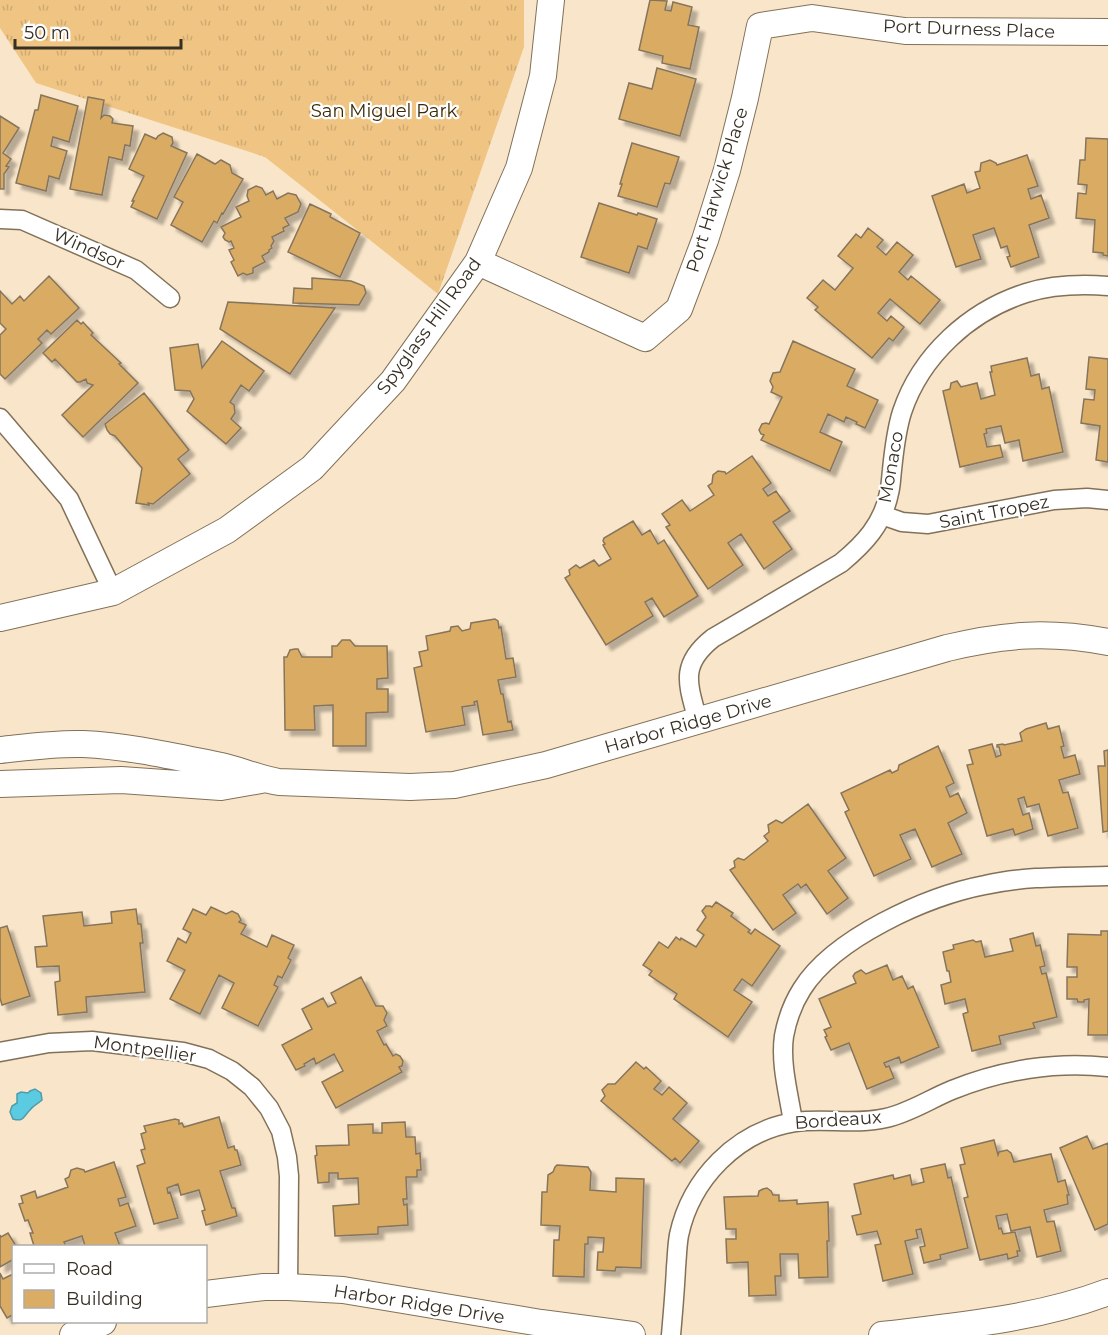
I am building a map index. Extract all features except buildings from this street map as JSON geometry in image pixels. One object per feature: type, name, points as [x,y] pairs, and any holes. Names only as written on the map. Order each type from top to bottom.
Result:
[{"type":"street","name":"Spyglass Hill Road","points":[[0,618],[113,592],[227,530],[312,468],[393,381],[478,262],[519,168],[543,76],[551,0]]},
{"type":"street","name":"Port Durness Place","points":[[760,26],[812,18],[905,31],[1108,32]]},
{"type":"street","name":"Port Harwick Place","points":[[478,262],[645,338],[679,309],[701,250],[730,160],[760,26]]},
{"type":"street","name":"Windsor","points":[[0,219],[22,220],[136,270],[170,298]]},
{"type":"street","name":"Monaco","points":[[698,721],[688,688],[688,674],[693,659],[701,648],[713,638],[841,563],[859,548],[873,530],[882,515],[889,493],[895,440],[902,411],[914,384],[930,359],[950,336],[974,318],[1000,303],[1028,292],[1057,286],[1108,286]]},
{"type":"street","points":[[0,418],[69,499],[113,592]]},
{"type":"street","name":"Saint Tropez","points":[[882,515],[902,522],[928,524],[1054,500],[1088,498],[1108,500]]},
{"type":"street","name":"Harbor Ridge Drive","points":[[0,750],[84,744],[121,747],[225,767],[264,780],[279,782],[410,787],[454,785],[546,765],[981,640],[1050,635],[1108,642]]},
{"type":"street","name":"Harbor Ridge Drive","points":[[0,784],[121,780],[221,787],[264,780]]},
{"type":"street","points":[[793,1122],[784,1063],[784,1037],[790,1012],[802,989],[818,969],[843,948],[875,927],[910,909],[956,892],[1023,879],[1108,876]]},
{"type":"street","name":"Montpellier","points":[[0,1052],[49,1043],[92,1041],[183,1052],[209,1059],[232,1071],[252,1088],[269,1108],[281,1131],[289,1176],[288,1287]]},
{"type":"street","name":"Bordeaux","points":[[671,1335],[678,1238],[684,1216],[693,1196],[709,1171],[730,1150],[755,1134],[793,1122],[813,1120],[857,1122],[886,1118],[981,1079],[1014,1071],[1046,1066],[1108,1067]]},
{"type":"street","name":"Harbor Ridge Drive","points":[[207,1294],[264,1287],[343,1290],[541,1323],[632,1335]]},
{"type":"street","points":[[882,1335],[1036,1313],[1094,1298],[1108,1292]]},
{"type":"street","points":[[73,1335],[102,1323]]},
{"type":"green space","name":"San Miguel Park","points":[[0,0],[524,0],[524,47],[438,294],[265,157],[36,83],[0,28]]},
{"type":"green space","points":[[368,0],[436,0],[417,10],[402,12]]},
{"type":"water","points":[[35,1089],[41,1093],[42,1100],[23,1118],[13,1119],[10,1112],[12,1106],[17,1103],[17,1094],[28,1093]]}]
